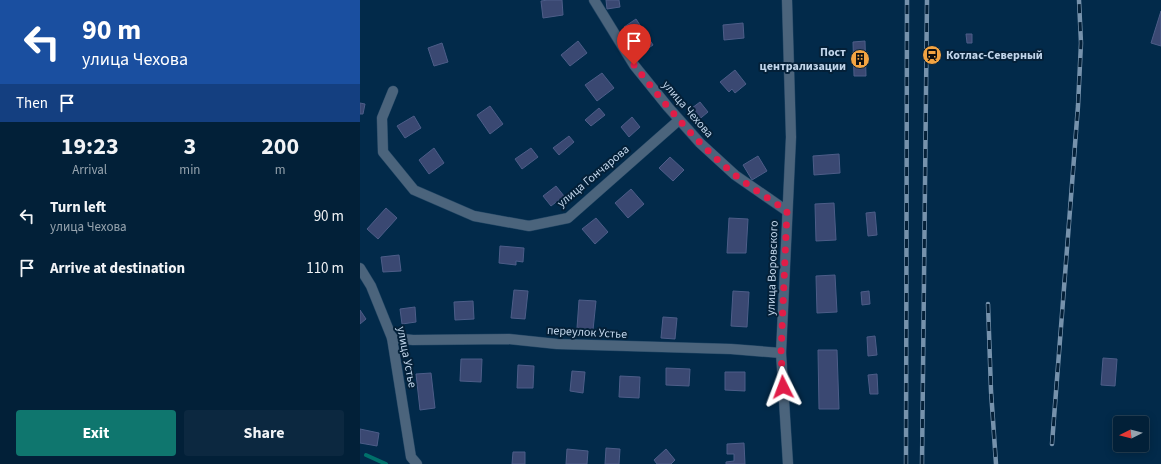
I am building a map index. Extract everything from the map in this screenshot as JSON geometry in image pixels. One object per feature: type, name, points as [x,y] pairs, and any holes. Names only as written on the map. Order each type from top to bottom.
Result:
[{"type":"street","name":"улица Чехова","points":[[594,0],[634,65],[700,143],[735,175],[787,211]]},
{"type":"street","name":"улица Воровского","points":[[787,0],[791,138],[781,353],[788,464]]},
{"type":"street","name":"улица Гончарова","points":[[393,91],[382,118],[383,152],[414,190],[474,216],[529,226],[568,218],[679,120]]},
{"type":"street","name":"улица Устье","points":[[360,268],[371,286],[392,338],[414,461]]},
{"type":"street","name":"переулок Устье","points":[[392,338],[413,340],[509,339],[557,344],[731,349],[781,353]]},
{"type":"building","points":[[562,0],[563,15],[543,18],[541,1]]},
{"type":"building","points":[[606,0],[619,0],[620,7],[607,9]]},
{"type":"building","points":[[1161,11],[1161,46],[1151,43]]},
{"type":"building","points":[[636,19],[653,45],[641,53],[624,27]]},
{"type":"building","points":[[743,23],[744,38],[724,40],[723,25]]},
{"type":"building","points":[[966,34],[972,34],[972,43],[967,43]]},
{"type":"building","points":[[578,41],[587,53],[570,66],[561,55]]},
{"type":"building","name":"Пост централизации","points":[[865,41],[866,76],[854,76],[853,42]]},
{"type":"building","points":[[442,43],[448,62],[434,66],[428,48]]},
{"type":"building","points":[[735,70],[746,84],[735,93],[732,89],[729,92],[720,82]]},
{"type":"building","points":[[602,73],[614,88],[597,101],[585,85]]},
{"type":"building","points":[[700,102],[708,112],[696,122],[688,111]]},
{"type":"building","points":[[360,103],[365,104],[363,114],[360,114]]},
{"type":"building","points":[[490,106],[503,124],[490,134],[477,115]]},
{"type":"building","points":[[599,108],[605,115],[591,126],[585,120]]},
{"type":"building","points":[[414,116],[421,128],[405,138],[397,126]]},
{"type":"building","points":[[632,117],[640,127],[629,137],[621,127]]},
{"type":"building","points":[[569,136],[574,142],[559,155],[553,148]]},
{"type":"building","points":[[434,148],[444,163],[429,174],[419,160]]},
{"type":"building","points":[[531,148],[538,157],[522,169],[515,159]]},
{"type":"building","points":[[839,154],[840,173],[814,175],[813,156]]},
{"type":"building","points":[[758,156],[767,171],[752,180],[743,165]]},
{"type":"building","points":[[670,157],[684,170],[673,181],[659,168]]},
{"type":"building","points":[[556,186],[564,196],[551,206],[543,196]]},
{"type":"building","points":[[631,189],[644,204],[628,218],[615,203]]},
{"type":"building","points":[[834,203],[836,240],[816,241],[815,204]]},
{"type":"building","points":[[386,208],[397,218],[378,239],[367,229]]},
{"type":"building","points":[[875,212],[877,235],[868,236],[866,213]]},
{"type":"building","points":[[596,218],[608,232],[595,244],[582,229]]},
{"type":"building","points":[[729,218],[748,219],[746,253],[727,253]]},
{"type":"building","points":[[500,246],[524,248],[523,262],[516,261],[516,265],[499,263]]},
{"type":"building","points":[[399,255],[401,271],[383,272],[381,257]]},
{"type":"building","points":[[835,275],[837,312],[817,313],[816,276]]},
{"type":"building","points":[[514,290],[528,291],[525,319],[511,318]]},
{"type":"building","points":[[733,291],[749,292],[747,327],[731,326]]},
{"type":"building","points":[[869,291],[870,304],[862,305],[861,292]]},
{"type":"building","points":[[579,300],[596,301],[593,330],[577,328]]},
{"type":"building","points":[[473,301],[474,319],[455,320],[454,302]]},
{"type":"building","points":[[415,307],[416,322],[402,324],[400,309]]},
{"type":"building","points":[[360,310],[366,319],[360,324]]},
{"type":"building","points":[[663,317],[677,318],[675,339],[661,338]]},
{"type":"building","points":[[875,336],[877,355],[868,356],[867,337]]},
{"type":"building","points":[[818,350],[837,350],[839,409],[819,409]]},
{"type":"building","points":[[1103,358],[1117,359],[1115,386],[1101,385]]},
{"type":"building","points":[[461,359],[482,359],[481,382],[460,381]]},
{"type":"building","points":[[518,365],[534,366],[533,388],[517,388]]},
{"type":"building","points":[[666,368],[690,369],[689,386],[666,385]]},
{"type":"building","points":[[572,371],[585,372],[583,393],[570,391]]},
{"type":"building","points":[[725,372],[745,372],[745,391],[725,390]]},
{"type":"building","points":[[431,373],[435,408],[420,410],[416,374]]},
{"type":"building","points":[[877,374],[878,394],[870,394],[868,375]]},
{"type":"building","points":[[620,376],[640,377],[639,398],[619,397]]},
{"type":"building","points":[[360,429],[379,433],[377,446],[360,443]]},
{"type":"building","points":[[744,443],[745,464],[726,464],[726,462],[734,461],[734,454],[727,454],[727,444]]},
{"type":"building","points":[[606,448],[620,449],[619,464],[605,464]]},
{"type":"building","points":[[567,449],[588,451],[587,464],[566,464]]},
{"type":"building","points":[[666,449],[675,460],[671,464],[657,464],[654,460]]},
{"type":"building","points":[[513,452],[525,452],[525,464],[512,464]]},
{"type":"waterway","points":[[366,455],[386,464]]},
{"type":"railway","points":[[906,464],[907,0]]},
{"type":"railway","points":[[922,464],[927,0]]},
{"type":"railway","points":[[1052,444],[1078,106],[1081,43],[1079,0]]},
{"type":"railway","points":[[988,304],[991,391],[996,464]]},
{"type":"place","name":"Котлас-Северный","points":[[932,55]]},
{"type":"place","name":"Пост централизации","points":[[860,59]]},
{"type":"route","points":[[634,65],[700,143],[735,175],[787,211],[781,353],[783,387]]}]
